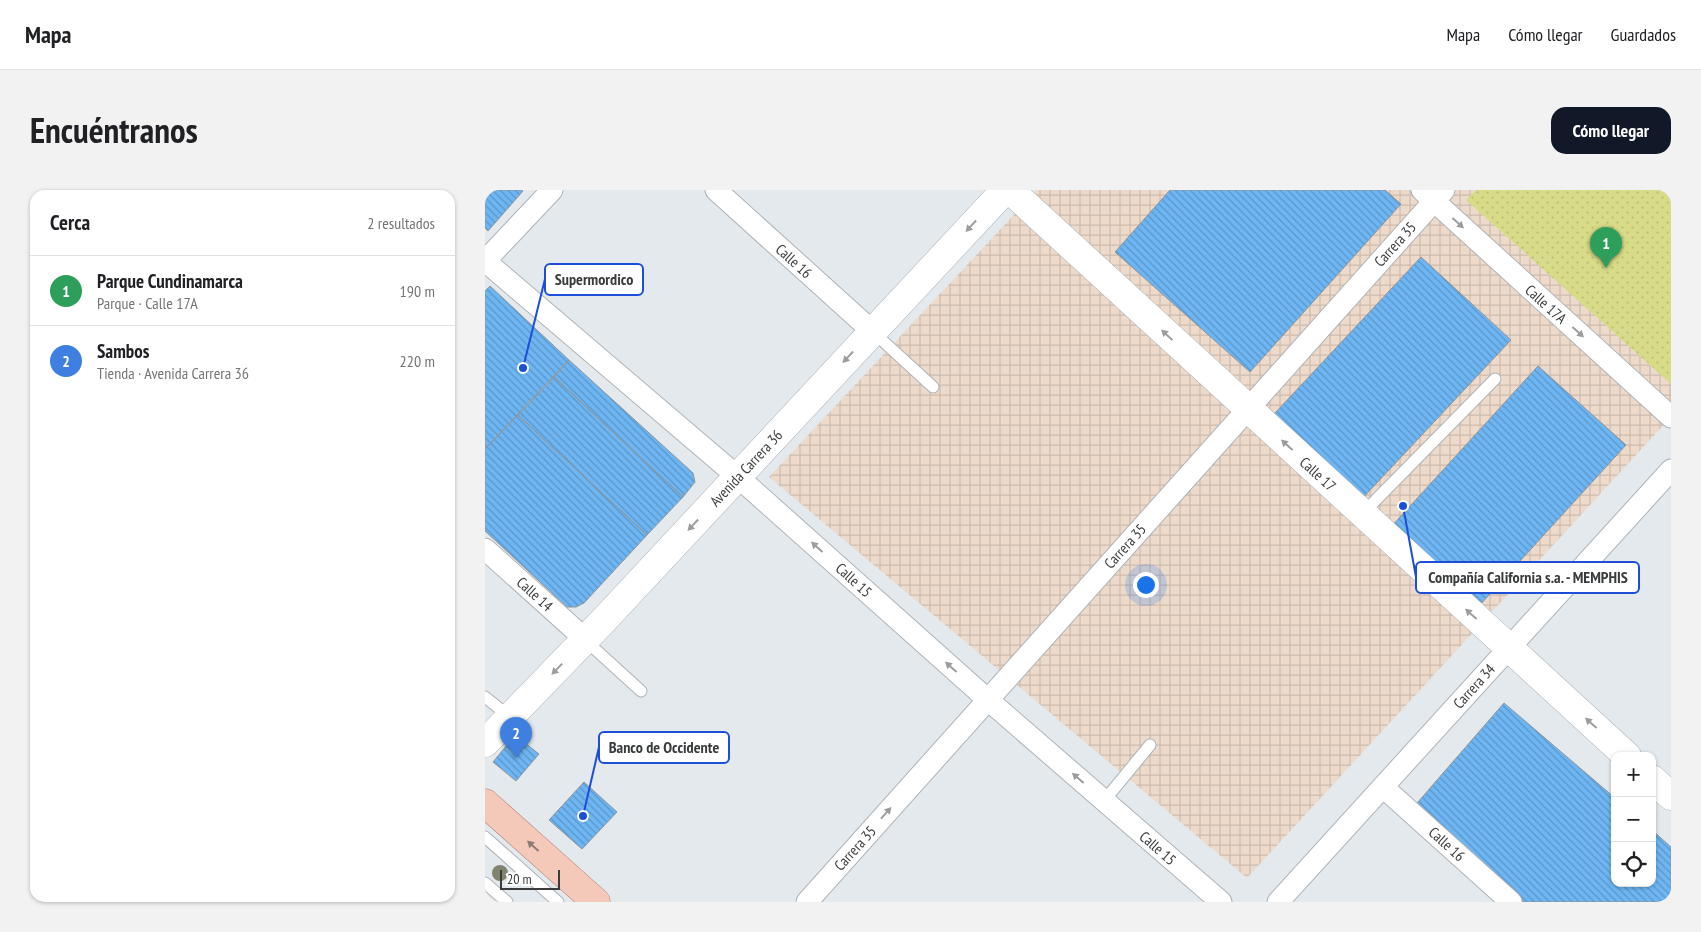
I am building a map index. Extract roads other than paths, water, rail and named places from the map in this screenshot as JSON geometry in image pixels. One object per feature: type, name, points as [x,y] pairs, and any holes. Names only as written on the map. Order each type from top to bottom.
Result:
[{"type":"main road","points":[[485,803],[596,902]]},
{"type":"street","points":[[485,261],[552,190]]},
{"type":"street","name":"Calle 16","points":[[716,190],[872,331]]},
{"type":"street","name":"Avenida Carrera 36","points":[[485,743],[738,477],[1005,190]]},
{"type":"street","name":"Calle 17","points":[[1010,190],[1623,752]]},
{"type":"street","name":"Carrera 35","points":[[807,902],[1247,409],[1433,194]]},
{"type":"street","name":"Calle 17A","points":[[1433,194],[1671,417]]},
{"type":"street","name":"Calle 15","points":[[485,261],[738,477],[987,700],[1221,902]]},
{"type":"street","name":"Carrera 34","points":[[1278,902],[1671,470]]},
{"type":"street","name":"Calle 14","points":[[485,549],[585,639]]},
{"type":"street","points":[[1656,782],[1671,796]]},
{"type":"street","name":"Calle 16","points":[[1383,787],[1511,902]]},
{"type":"lane","points":[[872,331],[933,388]]},
{"type":"lane","points":[[1362,514],[1495,379]]},
{"type":"lane","points":[[585,639],[641,691]]},
{"type":"lane","points":[[485,697],[510,717]]},
{"type":"lane","points":[[1104,801],[1150,744]]},
{"type":"lane","points":[[485,838],[559,902]]},
{"type":"lane","points":[[485,883],[507,902]]},
{"type":"place","name":"Parque Cundinamarca","points":[[1606,268]]},
{"type":"place","name":"Supermordico","points":[[523,368]]},
{"type":"place","name":"Compañía California s.a. - MEMPHIS","points":[[1403,506]]},
{"type":"place","name":"Sambos","points":[[516,758]]},
{"type":"place","name":"Banco de Occidente","points":[[583,816]]}]
